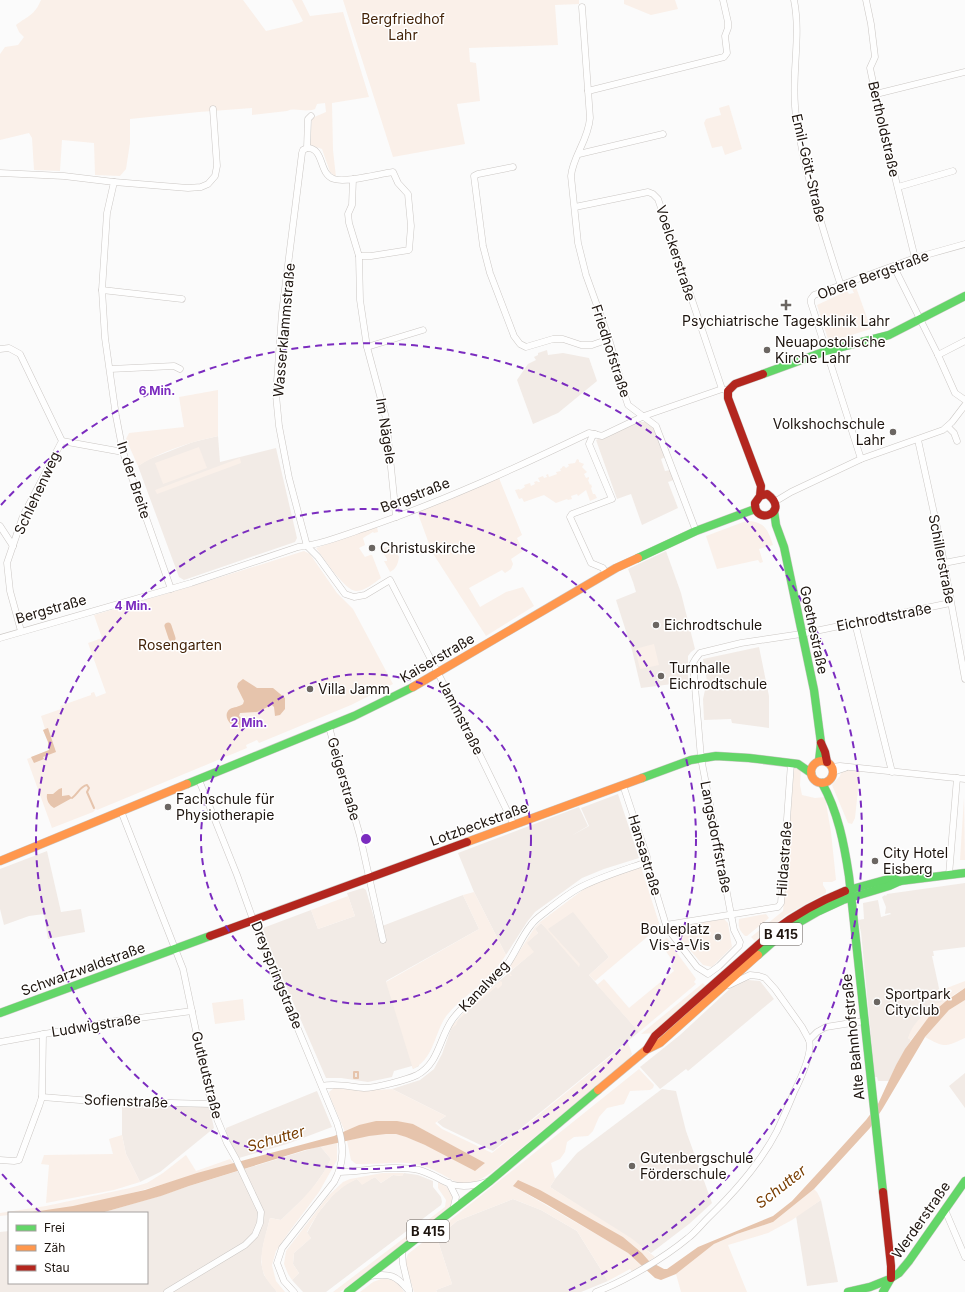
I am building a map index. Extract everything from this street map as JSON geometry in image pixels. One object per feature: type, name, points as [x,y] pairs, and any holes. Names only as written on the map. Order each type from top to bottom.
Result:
[{"type":"street","points":[[588,91],[724,57],[727,53],[725,36],[728,28],[728,22],[723,0]]},
{"type":"street","name":"Emil-Gött-Straße","points":[[794,0],[797,36],[795,106],[807,168],[820,220],[841,286]]},
{"type":"street","name":"Bertholdstraße","points":[[866,0],[875,57],[870,68],[881,120],[915,258]]},
{"type":"street","name":"Friedhofstraße","points":[[582,7],[589,129],[572,168],[571,176],[578,243],[586,275],[609,340],[628,405],[656,426],[696,532]]},
{"type":"street","points":[[876,94],[965,72]]},
{"type":"street","points":[[0,173],[64,176],[188,188],[201,187],[208,184],[215,176],[217,166],[213,109]]},
{"type":"street","name":"Wasserklammstraße","points":[[307,546],[289,478],[279,426],[276,395],[282,313],[302,153],[303,150],[307,148],[308,119],[311,116]]},
{"type":"street","points":[[579,154],[663,134]]},
{"type":"street","points":[[307,148],[316,151],[320,157],[324,171],[329,177],[335,180],[353,179],[393,172],[398,183],[408,194],[411,226],[409,250],[371,256],[359,256]]},
{"type":"street","points":[[513,167],[474,176],[483,246],[490,273],[514,336],[520,344],[526,347],[553,339],[564,339],[582,345],[592,345],[609,340]]},
{"type":"street","name":"Bertholdstraße","points":[[898,187],[953,171]]},
{"type":"street","name":"Im Nägele","points":[[353,179],[352,205],[348,214],[348,223],[359,256],[360,300],[367,347],[386,418],[396,516]]},
{"type":"street","name":"In der Breite","points":[[114,182],[107,213],[102,290],[105,338],[116,416],[123,452],[171,589]]},
{"type":"street","name":"Voelckerstraße","points":[[575,207],[648,192],[653,194],[658,199],[725,390]]},
{"type":"street","name":"Obere Bergstraße","points":[[826,351],[811,303],[811,298],[915,258],[965,244]]},
{"type":"street","points":[[894,267],[938,355],[955,393],[965,400]]},
{"type":"street","points":[[102,290],[182,299]]},
{"type":"street","name":"Bergstraße","points":[[0,638],[228,572],[298,547],[307,546],[396,516],[440,500],[504,473],[589,433],[602,436],[644,416],[725,390],[735,384],[826,351],[889,335],[965,296]]},
{"type":"street","points":[[367,347],[423,330]]},
{"type":"street","points":[[938,355],[965,341]]},
{"type":"street","name":"Schlehenweg","points":[[0,349],[9,348],[20,354],[62,441]]},
{"type":"street","points":[[826,351],[861,460]]},
{"type":"street","points":[[110,369],[174,366],[180,369]]},
{"type":"street","points":[[725,390],[763,495]]},
{"type":"street","points":[[763,495],[772,496],[776,501],[791,492],[861,460],[939,432],[948,427],[965,405]]},
{"type":"street","points":[[948,427],[954,433],[957,441]]},
{"type":"street","points":[[595,434],[589,444],[612,499],[572,514],[570,517],[590,563],[603,568],[606,574]]},
{"type":"street","name":"Schillerstraße","points":[[918,440],[944,563],[950,603],[965,678]]},
{"type":"street","name":"Schlehenweg","points":[[62,441],[123,452]]},
{"type":"street","name":"Schlehenweg","points":[[21,631],[10,591],[7,563],[23,516],[62,441]]},
{"type":"street","points":[[755,509],[755,503],[763,495]]},
{"type":"street","name":"Goethestraße","points":[[776,501],[776,508],[774,511],[776,525],[784,548],[814,690],[821,742],[825,752],[823,767]]},
{"type":"street","name":"Kaiserstraße","points":[[0,861],[361,713],[416,686],[606,574],[633,560],[696,532],[755,509]]},
{"type":"street","name":"Goethestraße","points":[[755,509],[760,514],[767,516],[776,525]]},
{"type":"street","points":[[767,516],[774,511]]},
{"type":"street","name":"Schlehenweg","points":[[0,526],[13,546]]},
{"type":"street","name":"Jammstraße","points":[[307,546],[318,557],[345,594],[354,597],[365,595],[390,580],[438,672],[514,825]]},
{"type":"street","points":[[944,563],[965,559]]},
{"type":"street","name":"Eichrodtstraße","points":[[700,653],[741,643],[801,634],[950,603]]},
{"type":"street","points":[[855,623],[892,772]]},
{"type":"street","name":"Langsdorffstraße","points":[[700,653],[693,663],[701,758],[731,915]]},
{"type":"street","name":"Geigerstraße","points":[[329,726],[360,836],[382,940]]},
{"type":"street","name":"Lotzbeckstraße","points":[[176,950],[675,766],[709,756],[794,764],[803,763],[823,767],[840,766],[965,779]]},
{"type":"street","name":"Hildastraße","points":[[731,915],[778,907],[781,903],[794,764]]},
{"type":"street","points":[[823,767],[833,776],[825,782],[816,782],[813,779],[823,767]]},
{"type":"street","points":[[949,875],[957,778]]},
{"type":"street","name":"Dreyspringstraße","points":[[199,780],[322,1086],[339,1129],[343,1144],[340,1172],[334,1182],[282,1248],[277,1263],[284,1281],[294,1292]]},
{"type":"street","name":"Alte Bahnhofstraße","points":[[825,782],[836,810],[843,839],[874,1106],[891,1278]]},
{"type":"street","name":"Hansastraße","points":[[623,785],[647,857],[647,862],[666,925],[673,937],[697,967],[708,974],[719,966],[739,946],[740,942],[734,930],[731,915]]},
{"type":"street","name":"Gutleutstraße","points":[[121,811],[183,969],[212,1104],[227,1142],[261,1212],[260,1223],[255,1235],[245,1245],[167,1292]]},
{"type":"street","name":"Kanalweg","points":[[322,1086],[329,1085],[366,1088],[416,1075],[428,1067],[432,1062],[452,1019],[501,972],[531,925],[542,914],[577,889],[647,862]]},
{"type":"street","name":"B 415","points":[[646,1050],[655,1036],[775,930],[804,910],[830,897],[893,885],[900,881],[965,873]]},
{"type":"street","name":"B 415","points":[[348,1292],[490,1182],[646,1050],[660,1043],[783,933],[850,893]]},
{"type":"street","points":[[666,925],[731,915]]},
{"type":"street","name":"Schwarzwaldstraße","points":[[0,1013],[176,950]]},
{"type":"street","points":[[596,1292],[653,1262],[688,1238],[724,1202],[745,1178],[777,1131],[800,1079],[810,1049],[809,1040],[802,1027],[775,989],[765,978],[750,975],[722,988]]},
{"type":"street","name":"Ludwigstraße","points":[[0,1042],[116,1021],[192,1011]]},
{"type":"street","points":[[809,1040],[817,1032],[826,1027],[864,1021]]},
{"type":"street","points":[[0,1160],[19,1160],[42,1097],[43,1034]]},
{"type":"street","name":"Sofienstraße","points":[[42,1097],[92,1101],[212,1104]]},
{"type":"street","points":[[340,1172],[409,1169],[428,1173],[449,1183],[460,1186],[472,1186],[490,1182]]},
{"type":"street","name":"Werderstraße","points":[[883,1292],[891,1278],[899,1273],[909,1261],[965,1181]]},
{"type":"street","name":"B 415","points":[[449,1183],[454,1190],[456,1197],[453,1211]]},
{"type":"street","points":[[945,1210],[965,1256]]},
{"type":"street","points":[[402,1251],[403,1264],[409,1292]]},
{"type":"street","points":[[370,1276],[390,1275],[400,1280],[409,1292]]},
{"type":"street","points":[[852,1292],[881,1284],[891,1278]]},
{"type":"shaded area","points":[[547,350],[548,355],[563,353],[589,358],[597,381],[558,413],[533,424],[517,380],[528,364],[536,360],[534,357],[538,355],[538,353]]},
{"type":"shaded area","points":[[640,422],[645,422],[653,426],[665,457],[661,459],[665,471],[670,470],[674,480],[668,482],[678,508],[642,525],[631,494],[617,499],[596,440]]},
{"type":"shaded area","points":[[218,436],[220,462],[276,448],[297,538],[295,542],[184,580],[179,577],[138,466],[147,460],[193,442]]},
{"type":"shaded area","name":"Eichrodtschule","points":[[666,551],[681,593],[695,649],[688,656],[688,682],[641,688],[632,650],[616,600],[636,592],[628,569]]},
{"type":"shaded area","points":[[759,647],[769,696],[769,728],[732,723],[731,719],[704,720],[703,699],[707,681],[703,659]]},
{"type":"shaded area","points":[[243,679],[257,688],[273,688],[285,698],[285,709],[280,715],[275,716],[274,707],[272,705],[257,712],[240,713],[239,716],[247,723],[246,726],[241,728],[233,726],[228,719],[227,712],[230,709],[243,704],[244,701],[237,687],[238,683]]},
{"type":"shaded area","points":[[48,728],[56,752],[43,757],[44,759],[34,763],[31,757],[49,750],[48,742],[43,730]]},
{"type":"shaded area","points":[[62,788],[62,796],[69,795],[72,798],[54,808],[48,802],[47,794],[53,794]]},
{"type":"shaded area","points":[[618,794],[639,858],[604,869],[582,878],[535,912],[506,955],[474,892],[458,853],[579,807],[588,826],[571,836],[589,826],[581,808]]},
{"type":"shaded area","points":[[47,851],[61,912],[81,909],[85,932],[48,939],[44,914],[29,916],[4,925],[0,909],[0,869]]},
{"type":"shaded area","points":[[965,883],[965,947],[933,951],[934,956],[932,956],[942,1002],[923,1014],[908,1038],[911,1040],[896,1065],[889,1081],[878,1081],[877,1077],[875,1077],[861,932],[858,920],[864,919],[863,903],[878,900],[881,917],[891,914],[885,914],[886,907],[882,897],[885,895],[886,896],[887,894]]},
{"type":"shaded area","points":[[363,888],[366,890],[377,928],[463,895],[479,929],[386,981],[419,1066],[413,1069],[412,1066],[394,1071],[392,1077],[368,1082],[341,1078],[326,1078],[264,935],[263,928],[311,910],[318,929],[355,916],[347,893]]},
{"type":"shaded area","points":[[573,911],[609,957],[589,975],[639,1032],[493,1151],[443,1127],[437,1122],[446,1116],[392,1089],[420,1080],[434,1069],[442,1054],[452,1026],[468,1008],[533,952],[526,943],[538,933],[535,929],[541,923],[547,929]]},
{"type":"shaded area","points":[[748,980],[760,981],[774,999],[688,1071],[686,1069],[660,1089],[640,1067],[680,1035],[735,984]]},
{"type":"shaded area","points":[[965,988],[965,1000],[949,1010],[925,1037],[870,1128],[814,1189],[773,1222],[737,1234],[714,1244],[676,1274],[661,1280],[655,1278],[628,1253],[513,1186],[518,1180],[540,1190],[623,1237],[649,1261],[664,1269],[667,1269],[698,1247],[773,1216],[792,1201],[866,1120],[878,1104],[905,1049],[931,1014],[946,1001]]},
{"type":"shaded area","points":[[965,1073],[965,1108],[949,1086]]},
{"type":"shaded area","name":"Gutenbergschule Förderschule","points":[[662,1089],[676,1091],[686,1131],[712,1203],[689,1224],[651,1253],[550,1187],[577,1153]]},
{"type":"shaded area","points":[[317,1091],[332,1127],[287,1144],[239,1158],[226,1135],[226,1128]]},
{"type":"shaded area","points":[[122,1105],[209,1106],[214,1128],[160,1172],[140,1182],[126,1154],[122,1135]]},
{"type":"shaded area","points":[[376,1121],[397,1121],[413,1124],[485,1163],[475,1171],[425,1145],[406,1137],[396,1134],[386,1134],[369,1136],[305,1150],[161,1196],[105,1212],[33,1212],[73,1206],[145,1190],[197,1173],[334,1136],[359,1125]]},
{"type":"shaded area","points":[[320,1146],[331,1159],[310,1192],[281,1220],[270,1218],[263,1246],[261,1262],[264,1275],[277,1292],[0,1292],[0,1232],[8,1231],[8,1284],[148,1284],[148,1212],[104,1212]]},
{"type":"shaded area","points":[[404,1173],[418,1175],[433,1181],[433,1187],[441,1197],[441,1205],[326,1292],[303,1292],[292,1280],[299,1273],[293,1264],[294,1253],[311,1238],[307,1233],[318,1213],[333,1195],[347,1183],[357,1179],[362,1184],[375,1177],[381,1183],[393,1175],[402,1176]]},
{"type":"shaded area","points":[[513,1199],[541,1210],[577,1231],[608,1281],[581,1292],[437,1292],[436,1290],[452,1284],[437,1238],[457,1221]]},
{"type":"shaded area","points":[[821,1200],[838,1282],[807,1286],[796,1216]]},
{"type":"green space","points":[[41,0],[243,0],[266,31],[303,21],[292,0],[302,0],[310,16],[343,12],[369,97],[332,103],[333,150],[336,177],[330,172],[322,149],[310,145],[312,118],[326,112],[325,103],[317,104],[315,109],[311,110],[290,110],[252,115],[252,108],[130,119],[130,143],[126,169],[120,176],[95,175],[94,143],[62,140],[60,171],[34,170],[32,138],[29,133],[0,140],[0,54],[5,47],[18,45],[24,37],[19,32],[16,25],[33,12]]},
{"type":"green space","name":"Bergfriedhof Lahr","points":[[343,0],[579,0],[579,4],[555,5],[558,45],[469,48],[470,62],[476,63],[480,101],[457,104],[465,144],[393,157]]},
{"type":"green space","points":[[624,0],[675,0],[678,9],[651,15],[624,4]]},
{"type":"green space","points":[[729,105],[742,149],[725,155],[722,146],[712,148],[704,123],[706,119],[721,115],[719,108]]},
{"type":"green space","points":[[856,287],[871,329],[832,341],[828,339],[817,305],[847,291],[849,294],[854,293],[852,289]]},
{"type":"green space","points":[[218,390],[218,436],[176,448],[138,466],[126,439],[129,433],[184,427],[179,397]]},
{"type":"green space","points":[[199,447],[207,468],[163,484],[155,463]]},
{"type":"green space","points":[[240,458],[241,463],[157,494],[155,490]]},
{"type":"green space","points":[[577,459],[579,462],[584,464],[582,467],[587,472],[584,474],[586,478],[589,477],[588,480],[590,485],[591,484],[593,494],[595,494],[597,498],[590,501],[586,490],[578,496],[577,494],[571,496],[572,499],[567,499],[556,503],[544,495],[524,502],[522,498],[519,499],[515,490],[520,490],[525,487],[524,485],[530,483],[531,486],[535,484],[534,482],[540,482],[538,478],[543,476],[544,478],[547,477],[546,475],[548,474],[549,477],[557,474],[556,472],[561,471],[560,469],[562,467],[564,466],[566,468],[569,466],[568,464],[575,463]]},
{"type":"green space","points":[[499,478],[522,535],[517,538],[523,551],[511,559],[513,564],[511,569],[505,573],[502,570],[469,588],[480,607],[506,592],[523,587],[534,606],[486,636],[432,552],[417,511]]},
{"type":"green space","points":[[746,521],[761,524],[769,534],[773,545],[759,549],[763,562],[760,563],[758,560],[717,569],[706,536]]},
{"type":"green space","points":[[377,527],[378,532],[373,532],[363,538],[365,545],[359,548],[365,557],[372,555],[381,578],[363,590],[351,590],[340,580],[316,548]]},
{"type":"green space","points":[[389,545],[391,550],[395,549],[399,557],[396,566],[390,572],[384,561],[387,561],[387,559],[382,551],[382,549]]},
{"type":"green space","name":"Rosengarten","points":[[304,551],[310,554],[337,593],[353,609],[393,684],[351,705],[259,743],[257,740],[246,745],[247,748],[52,828],[27,759],[49,750],[48,742],[43,730],[45,729],[41,716],[61,709],[60,706],[91,695],[91,693],[94,692],[96,697],[106,693],[88,643],[102,638],[94,615]]},
{"type":"green space","points":[[654,644],[659,665],[640,669],[635,649]]},
{"type":"green space","points":[[794,768],[801,769],[800,785],[802,795],[815,798],[825,797],[831,832],[836,880],[832,882],[823,882],[826,893],[786,915],[755,941],[751,937],[783,911]]},
{"type":"green space","points":[[847,770],[860,771],[855,818],[852,824],[848,823],[832,785],[840,776],[841,772]]},
{"type":"green space","points":[[964,797],[965,860],[960,860]]},
{"type":"green space","points":[[641,867],[660,926],[595,981],[589,975],[609,957],[573,912],[548,929],[580,964],[579,967],[541,923],[535,929],[538,933],[527,943],[534,952],[509,972],[512,976],[510,976],[508,969],[535,927],[540,922],[595,882]]},
{"type":"green space","points":[[474,892],[506,955],[491,975],[457,1004],[447,1015],[430,1052],[420,1064],[413,1069],[386,982],[479,929],[463,895]]},
{"type":"green space","points":[[348,896],[355,916],[318,929],[311,910]]},
{"type":"green space","points":[[766,914],[769,918],[747,936],[741,932],[739,928],[739,919]]},
{"type":"green space","points":[[724,919],[728,923],[732,947],[712,967],[703,965],[677,935],[678,926]]},
{"type":"green space","points":[[667,938],[696,979],[694,982],[696,984],[639,1032],[597,985],[604,979],[629,1008],[674,971],[671,966],[674,963],[661,944],[662,941]]},
{"type":"green space","points":[[500,981],[502,982],[502,985],[498,989],[496,987],[458,1020],[456,1025],[450,1030],[452,1026],[468,1008]]},
{"type":"green space","points":[[965,981],[965,988],[942,1004],[911,1040],[908,1038],[912,1028],[918,1020],[935,1007],[934,1004],[942,1002],[939,991]]},
{"type":"green space","points":[[703,983],[707,988],[655,1033],[641,1034]]},
{"type":"green space","points":[[243,999],[245,1020],[215,1024],[212,1003]]},
{"type":"green space","points":[[965,1000],[965,1038],[949,1045],[941,1045],[925,1037],[949,1010]]},
{"type":"green space","points":[[628,1042],[632,1054],[629,1059],[496,1169],[483,1178],[472,1183],[455,1181],[438,1172],[415,1164],[356,1164],[351,1160],[347,1141],[372,1135],[384,1134],[396,1134],[403,1136],[432,1148],[484,1163],[413,1124],[359,1125],[345,1132],[329,1092],[334,1088],[376,1090],[392,1089],[446,1116],[435,1123],[442,1129],[492,1153]]},
{"type":"green space","points":[[639,1069],[654,1085],[653,1088],[650,1090],[630,1091],[624,1104],[607,1108],[599,1117],[593,1131],[588,1136],[574,1137],[567,1142],[565,1152],[560,1159],[551,1163],[555,1179],[550,1187],[631,1238],[655,1257],[649,1261],[623,1237],[513,1186],[628,1253],[644,1268],[633,1273],[630,1269],[608,1281],[577,1231],[541,1210],[513,1199],[457,1221],[437,1238],[452,1284],[436,1290],[437,1292],[414,1292],[405,1262],[408,1254]]},
{"type":"green space","points":[[122,1135],[126,1154],[140,1182],[114,1190],[46,1203],[49,1165],[41,1164],[44,1155],[113,1154],[109,1139]]},
{"type":"green space","points":[[337,1143],[337,1160],[319,1192],[276,1251],[272,1265],[276,1281],[285,1292],[277,1292],[265,1276],[261,1260],[270,1218],[281,1220],[309,1192],[331,1159],[320,1146]]},
{"type":"green space","points":[[186,1155],[196,1171],[230,1159],[234,1164],[95,1203],[38,1212],[8,1212],[8,1215],[0,1216],[0,1213],[46,1206],[130,1188],[147,1183],[163,1173]]},
{"type":"green space","points":[[382,1173],[404,1173],[402,1176],[393,1175],[381,1183],[375,1177],[362,1185],[357,1179],[341,1189],[322,1208],[307,1232],[311,1238],[294,1253],[293,1264],[299,1273],[292,1280],[284,1264],[286,1251],[328,1196],[343,1182],[350,1179]]},
{"type":"green space","points":[[438,1182],[446,1186],[451,1192],[452,1203],[450,1208],[340,1292],[333,1292],[445,1207],[446,1200],[438,1188]]},
{"type":"green space","points":[[814,1189],[821,1200],[792,1220],[768,1233],[728,1245],[747,1292],[681,1292],[676,1274],[714,1244],[737,1234],[773,1222]]},
{"type":"green space","points":[[381,1279],[390,1279],[395,1281],[404,1292],[360,1292],[373,1282]]},
{"type":"waterway","points":[[168,626],[172,638]]},
{"type":"waterway","points":[[72,798],[87,785],[89,788],[87,792],[94,808]]},
{"type":"waterway","points":[[354,1072],[358,1072],[358,1078],[354,1078],[354,1072]]},
{"type":"traffic: fast","points":[[763,374],[826,351],[889,335],[965,296]]},
{"type":"traffic: fast","points":[[638,558],[696,531],[755,509]]},
{"type":"traffic: fast","points":[[774,511],[776,525],[784,547],[814,690],[821,743],[819,761]]},
{"type":"traffic: fast","points":[[187,784],[354,716],[413,687]]},
{"type":"traffic: fast","points":[[642,778],[691,760],[716,756],[749,758],[798,764],[811,773]]},
{"type":"traffic: fast","points":[[822,783],[828,794],[840,828],[849,876],[883,1192]]},
{"type":"traffic: fast","points":[[758,955],[791,927],[817,912],[843,900],[889,886],[900,881],[965,873]]},
{"type":"traffic: fast","points":[[845,891],[892,878],[900,881]]},
{"type":"traffic: fast","points":[[0,1013],[210,936]]},
{"type":"traffic: fast","points":[[348,1292],[490,1181],[598,1090]]},
{"type":"traffic: fast","points":[[883,1292],[891,1278],[899,1273],[909,1261],[965,1181]]},
{"type":"traffic: fast","points":[[848,1292],[870,1287],[890,1279]]},
{"type":"traffic: slow","points":[[413,687],[616,568],[638,558]]},
{"type":"traffic: slow","points":[[822,761],[830,764],[833,772],[830,780],[822,783],[814,780],[811,772],[814,764],[822,761]]},
{"type":"traffic: slow","points":[[467,842],[642,778]]},
{"type":"traffic: slow","points":[[0,861],[187,784]]},
{"type":"traffic: slow","points":[[598,1090],[646,1050],[660,1043],[758,955]]},
{"type":"traffic: jam","points":[[760,496],[767,494],[774,501],[776,506],[774,511],[770,514],[760,514],[756,510],[755,503],[760,496],[761,486],[728,398],[728,391],[735,384],[763,374]]},
{"type":"traffic: jam","points":[[821,743],[827,762]]},
{"type":"traffic: jam","points":[[210,936],[467,842]]},
{"type":"traffic: jam","points":[[647,1049],[655,1036],[775,930],[808,908],[845,891]]},
{"type":"traffic: jam","points":[[883,1192],[891,1278]]},
{"type":"place","name":"Psychiatrische Tagesklinik Lahr","points":[[786,305]]},
{"type":"place","name":"Neuapostolische Kirche Lahr","points":[[767,350]]},
{"type":"place","name":"Volkshochschule Lahr","points":[[893,432]]},
{"type":"place","name":"Christuskirche","points":[[372,548]]},
{"type":"place","name":"Eichrodtschule","points":[[656,625]]},
{"type":"place","name":"Turnhalle Eichrodtschule","points":[[661,676]]},
{"type":"place","name":"Villa Jamm","points":[[310,689]]},
{"type":"place","name":"Fachschule für Physiotherapie","points":[[168,807]]},
{"type":"place","name":"City Hotel Eisberg","points":[[875,861]]},
{"type":"place","name":"Bouleplatz Vis-a-Vis","points":[[718,937]]},
{"type":"place","name":"Sportpark Cityclub","points":[[877,1002]]},
{"type":"place","name":"Gutenbergschule Förderschule","points":[[632,1166]]},
{"type":"water label","name":"Schutter","points":[[276,1139]]},
{"type":"water label","name":"Schutter","points":[[781,1187]]}]
